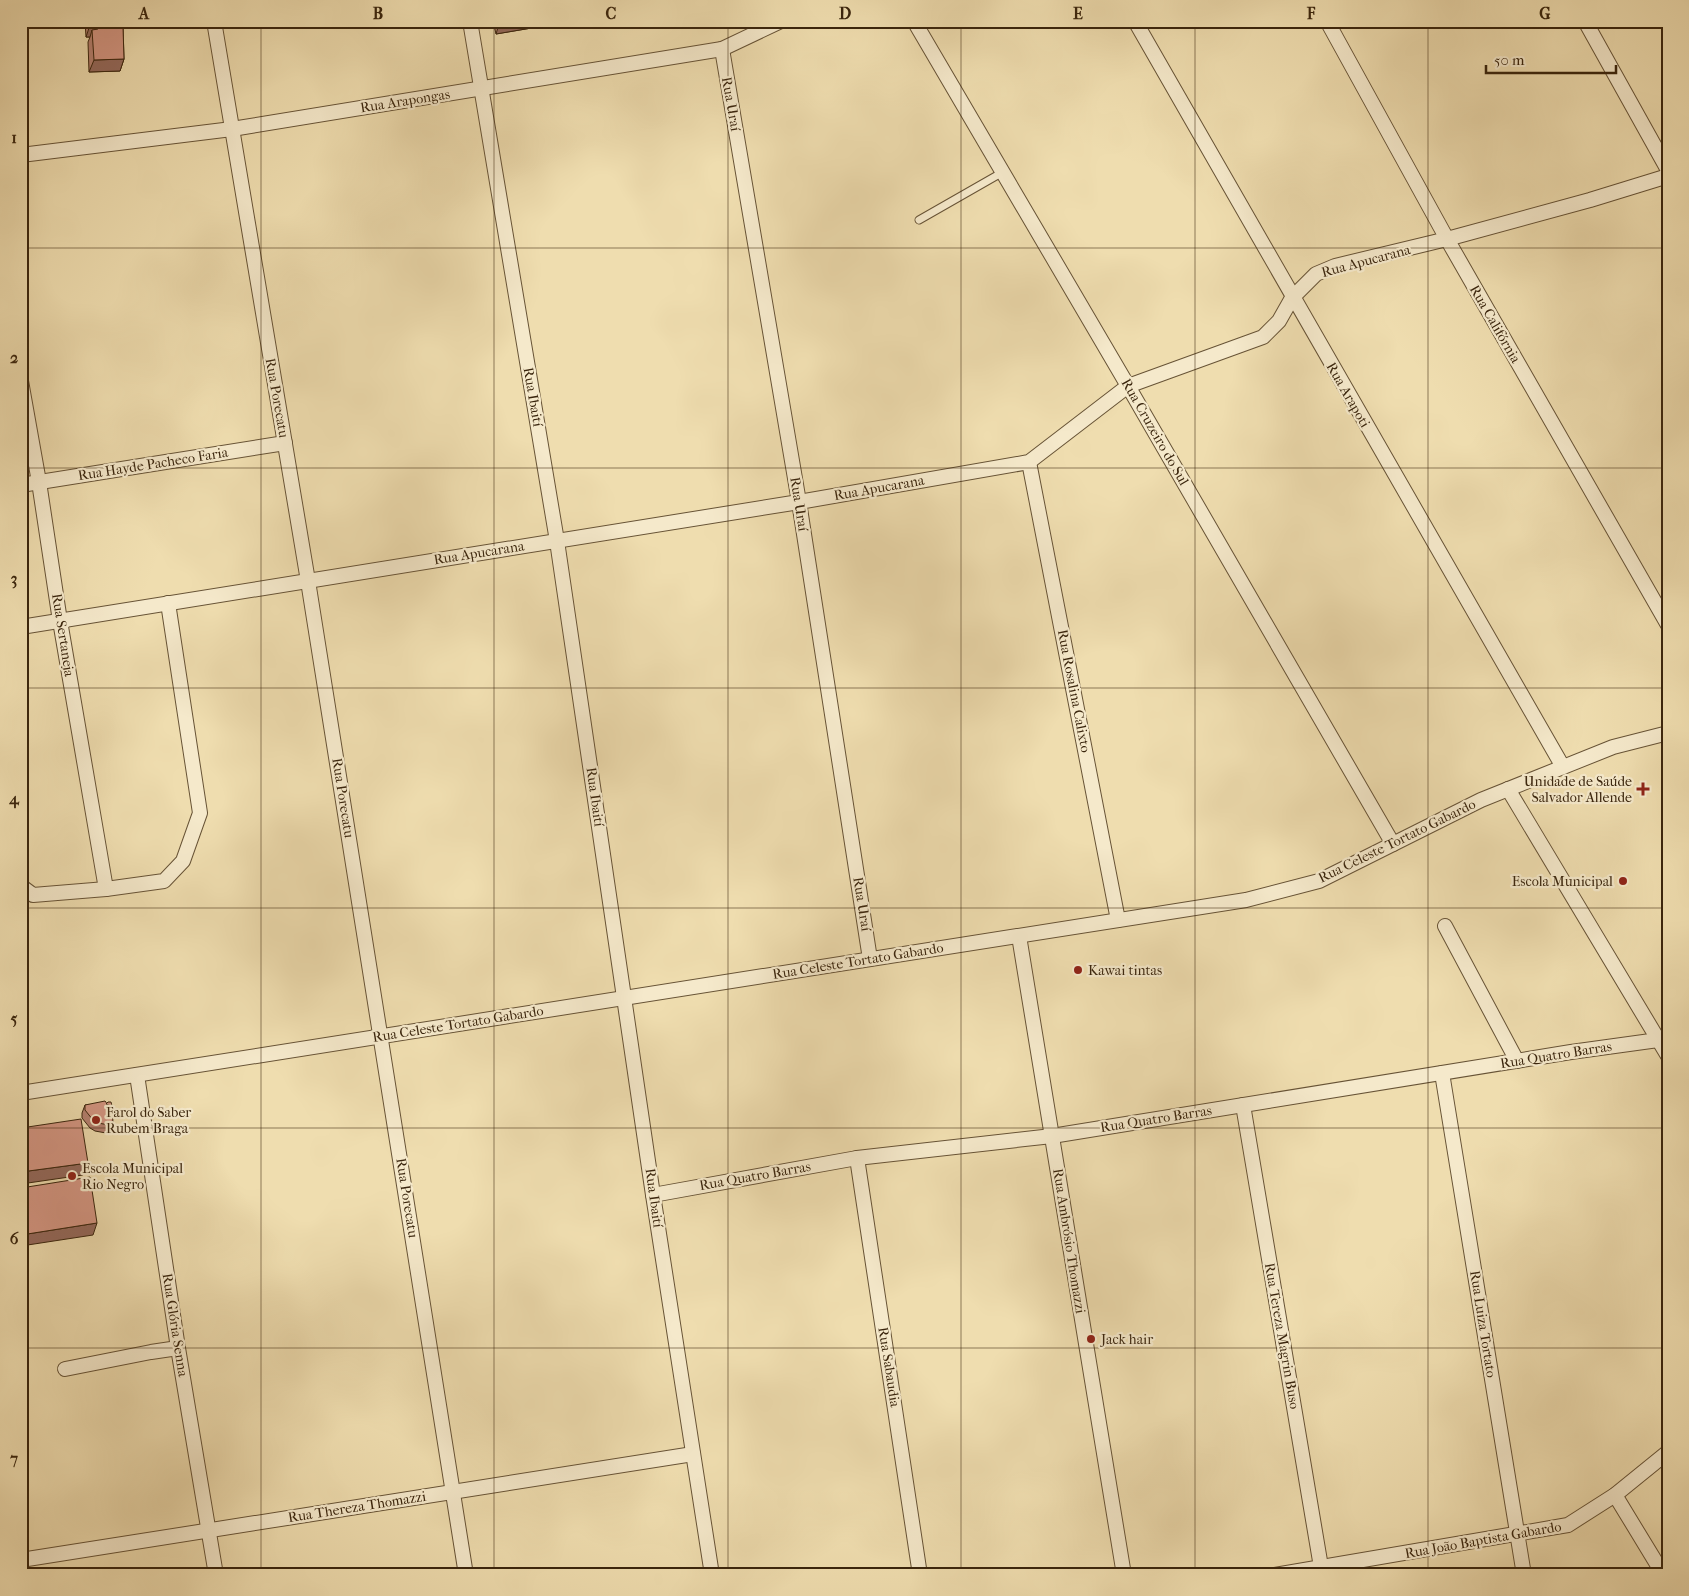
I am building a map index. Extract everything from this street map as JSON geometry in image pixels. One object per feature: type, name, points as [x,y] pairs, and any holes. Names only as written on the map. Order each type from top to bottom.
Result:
[{"type":"street","name":"Rua Porecatu","points":[[214,21],[308,581],[466,1575]]},
{"type":"street","name":"Rua Ibaití","points":[[470,21],[557,541],[653,1195],[712,1575]]},
{"type":"street","name":"Rua Arapongas","points":[[21,155],[232,129],[722,48],[781,21]]},
{"type":"street","name":"Rua Cruzeiro do Sul","points":[[914,21],[1394,844]]},
{"type":"street","name":"Rua Arapoti","points":[[1134,21],[1563,767]]},
{"type":"street","name":"Rua Califórnia","points":[[1327,21],[1447,239],[1668,625]]},
{"type":"street","points":[[1585,21],[1668,170]]},
{"type":"street","name":"Rua Uraí","points":[[722,48],[799,502],[870,960]]},
{"type":"street","name":"Rua Apucarana","points":[[21,627],[799,502],[1030,462],[1128,386],[1263,337],[1279,321],[1292,298],[1316,274],[1335,266],[1447,239],[1590,200],[1668,176]]},
{"type":"street","name":"Rua Sertaneja","points":[[21,381],[106,889]]},
{"type":"street","name":"Rua Hayde Pacheco Faria","points":[[21,485],[285,443]]},
{"type":"street","name":"Rua Rosalina Calixto","points":[[1030,462],[1118,920]]},
{"type":"street","points":[[21,886],[33,895],[164,882],[183,861],[200,813],[168,603]]},
{"type":"street","name":"Rua Celeste Tortato Gabardo","points":[[21,1093],[1246,900],[1319,881],[1482,800],[1613,747],[1668,733]]},
{"type":"street","points":[[1508,789],[1668,1056]]},
{"type":"street","points":[[1445,926],[1517,1061]]},
{"type":"street","name":"Rua Ambrósio Thomazzi","points":[[1018,936],[1124,1575]]},
{"type":"street","name":"Rua Quatro Barras","points":[[653,1195],[857,1158],[1052,1136],[1571,1052],[1658,1040]]},
{"type":"street","name":"Rua Luiza Tortato","points":[[1442,1073],[1524,1575]]},
{"type":"street","name":"Rua Glória Senna","points":[[137,1075],[178,1348],[216,1575]]},
{"type":"street","name":"Rua Tereza Magrin Buso","points":[[1243,1104],[1321,1567]]},
{"type":"street","name":"Rua Sabaudia","points":[[857,1158],[920,1575]]},
{"type":"street","points":[[66,1369],[178,1348]]},
{"type":"street","name":"Rua João Baptista Gabardo","points":[[1275,1575],[1568,1525],[1615,1494],[1668,1452]]},
{"type":"street","name":"Rua Thereza Thomazzi","points":[[21,1560],[693,1454]]},
{"type":"street","points":[[1615,1494],[1658,1564],[1667,1575]]},
{"type":"lane","points":[[918,220],[1003,172]]},
{"type":"building","points":[[90,21],[124,21],[124,24],[107,25],[107,28],[123,27],[124,59],[94,60],[92,30],[98,29],[98,25],[90,25]]},
{"type":"building","points":[[105,1101],[108,1105],[112,1106],[113,1123],[109,1125],[93,1120],[85,1110],[85,1105]]},
{"type":"building","points":[[81,1119],[88,1163],[21,1172],[21,1128]]},
{"type":"building","points":[[90,1177],[97,1223],[21,1235],[21,1188]]},
{"type":"place","name":"Unidade de Saúde Salvador Allende","points":[[1643,789]]},
{"type":"place","name":"Escola Municipal","points":[[1623,881]]},
{"type":"place","name":"Kawai tintas","points":[[1078,970]]},
{"type":"place","name":"Farol do Saber Rubem Braga","points":[[96,1120]]},
{"type":"place","name":"Escola Municipal Rio Negro","points":[[72,1176]]},
{"type":"place","name":"Jack hair","points":[[1091,1339]]}]
